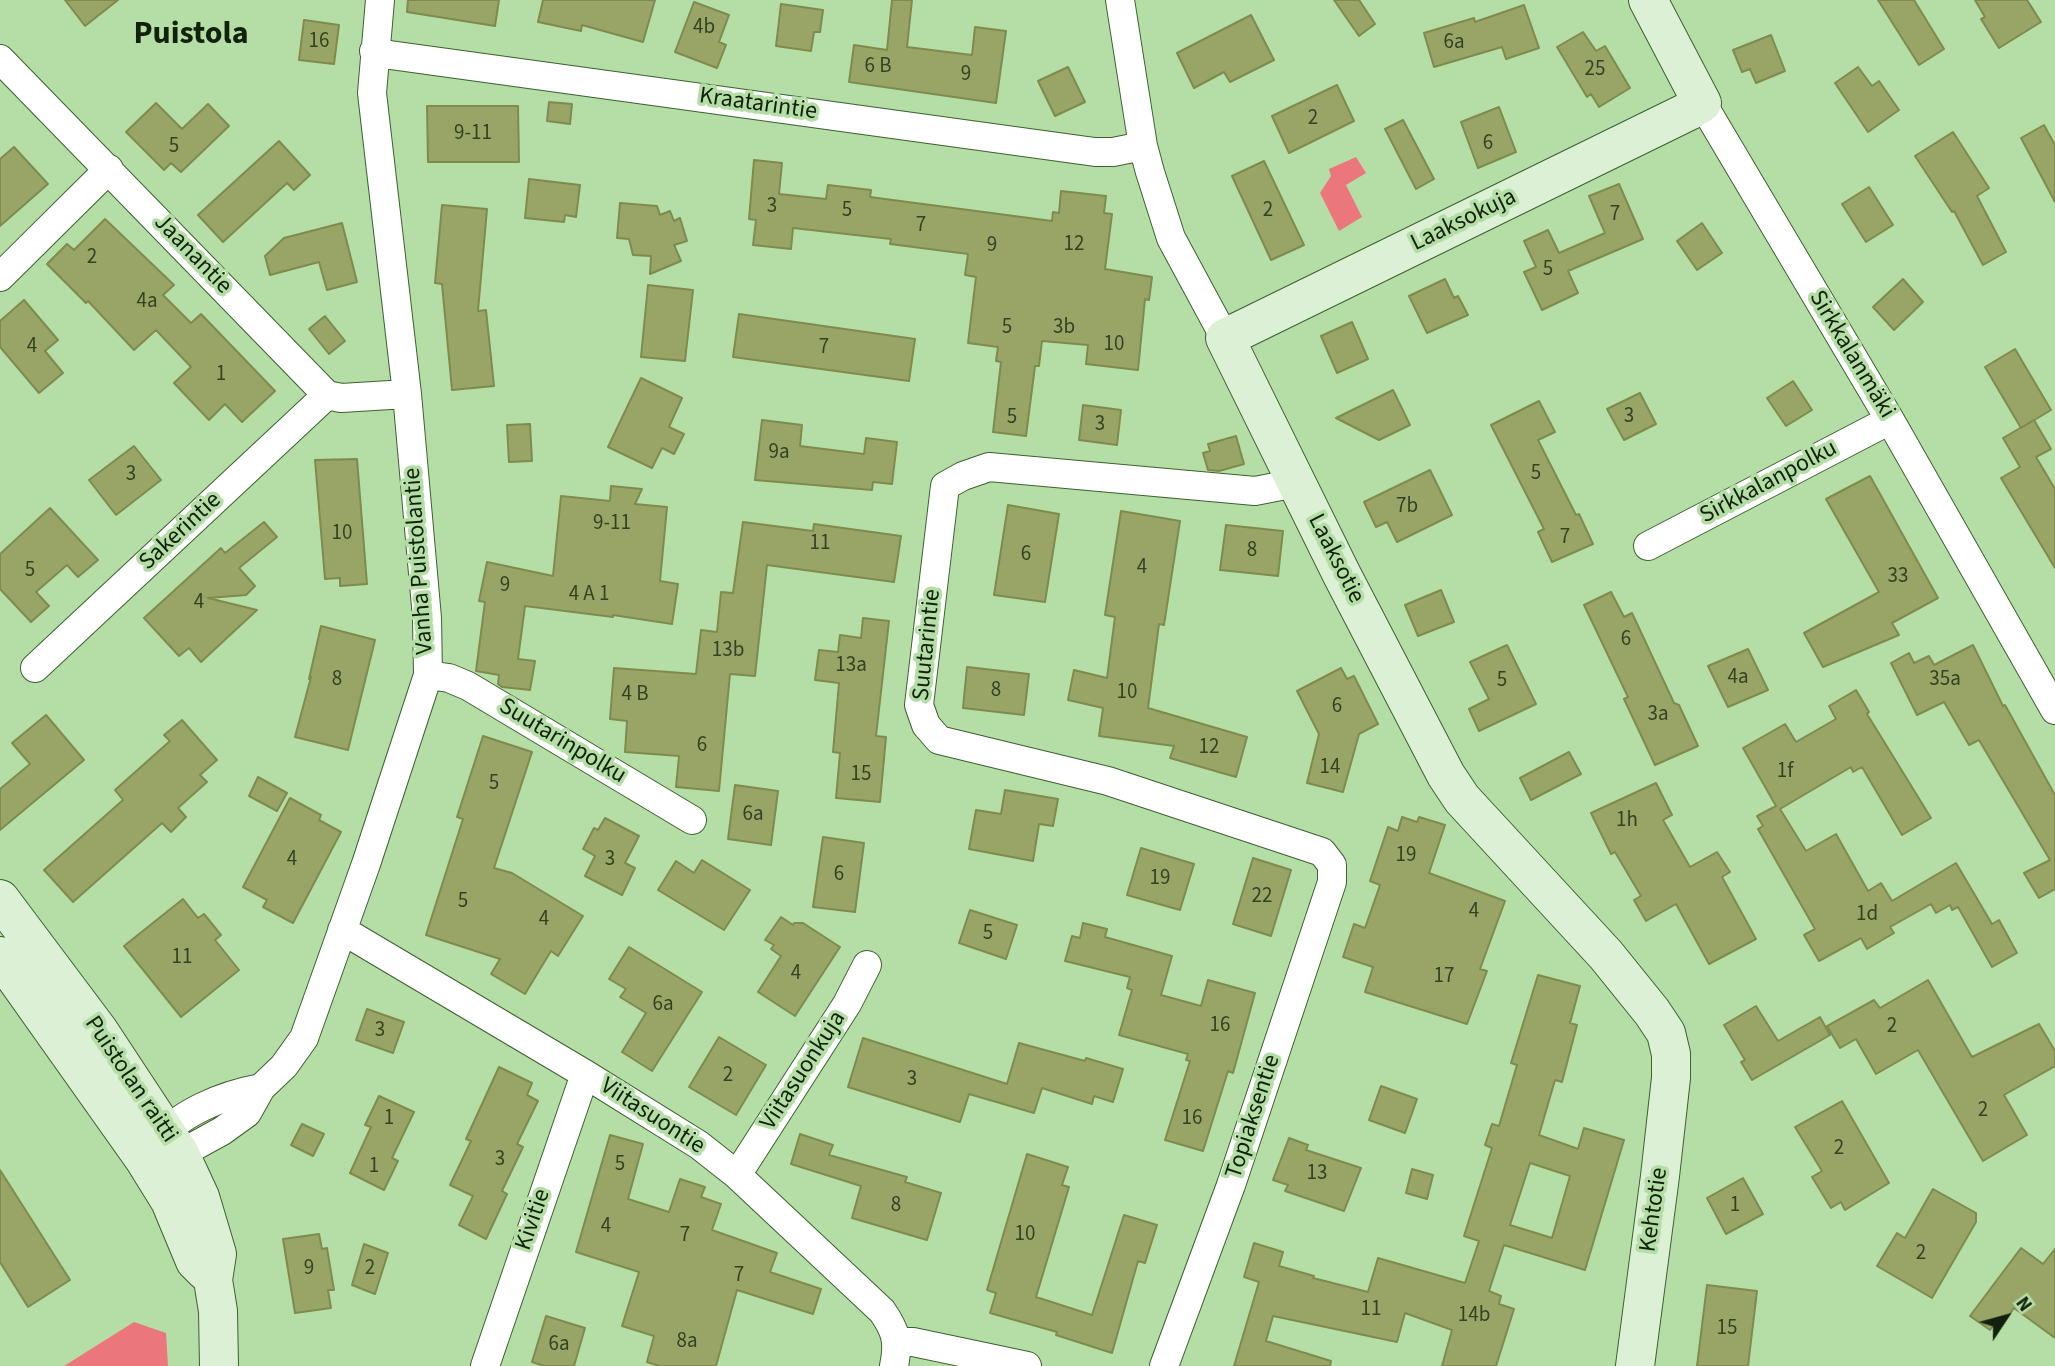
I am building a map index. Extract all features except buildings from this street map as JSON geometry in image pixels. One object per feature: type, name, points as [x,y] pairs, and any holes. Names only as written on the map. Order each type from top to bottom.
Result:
[{"type":"street","name":"Vanha Puistolantie","points":[[163,1147],[222,1131],[247,1113],[261,1088],[284,1066],[304,1038],[428,675],[427,618],[407,394],[372,93],[380,0]]},
{"type":"street","name":"Laaksotie","points":[[1120,0],[1143,146],[1171,238],[1225,338],[1391,669],[1456,790],[1606,955],[1663,1028],[1671,1054]]},
{"type":"street","name":"Sirkkalanmäki","points":[[1647,0],[1702,103],[1890,420],[2055,709]]},
{"type":"street","name":"Kraatarintie","points":[[374,51],[1095,152],[1113,152],[1143,146]]},
{"type":"street","name":"Jaanantie","points":[[0,60],[327,395]]},
{"type":"street","name":"Laaksokuja","points":[[1225,338],[1702,103]]},
{"type":"street","points":[[0,277],[109,169]]},
{"type":"street","points":[[327,395],[341,398],[407,394]]},
{"type":"street","name":"Sakerintie","points":[[35,668],[327,395]]},
{"type":"street","name":"Sirkkalanpolku","points":[[1648,546],[1890,420]]},
{"type":"street","name":"Suutarintie","points":[[1296,483],[1255,491],[989,467],[945,486],[919,705],[926,725],[939,740],[1108,781],[1322,852],[1332,865]]},
{"type":"street","name":"Suutarinpolku","points":[[428,675],[449,678],[468,686],[692,820]]},
{"type":"street","name":"Topiaksentie","points":[[1164,1366],[1231,1185],[1332,882],[1332,865]]},
{"type":"street","name":"Puistolan raitti","points":[[0,899],[99,1031],[163,1147]]},
{"type":"street","name":"Viitasuontie","points":[[342,930],[699,1145],[737,1175],[882,1311],[890,1322],[896,1354]]},
{"type":"street","name":"Puistolan raitti","points":[[0,956],[163,1147],[200,1197],[217,1254],[213,1280],[218,1311],[219,1366]]},
{"type":"street","name":"Viitasuonkuja","points":[[737,1175],[847,1004],[867,965]]},
{"type":"street","name":"Kehtotie","points":[[1635,1366],[1660,1175],[1671,1054]]},
{"type":"street","name":"Kivitie","points":[[485,1366],[585,1074]]},
{"type":"street","points":[[896,1354],[913,1342],[1027,1366]]},
{"type":"shaded area","points":[[1356,157],[1366,173],[1346,185],[1362,217],[1339,231],[1320,193],[1331,176],[1329,169]]},
{"type":"shaded area","points":[[134,1322],[166,1333],[168,1366],[64,1366]]},
{"type":"district","name":"Puistola","points":[[191,36]]}]
